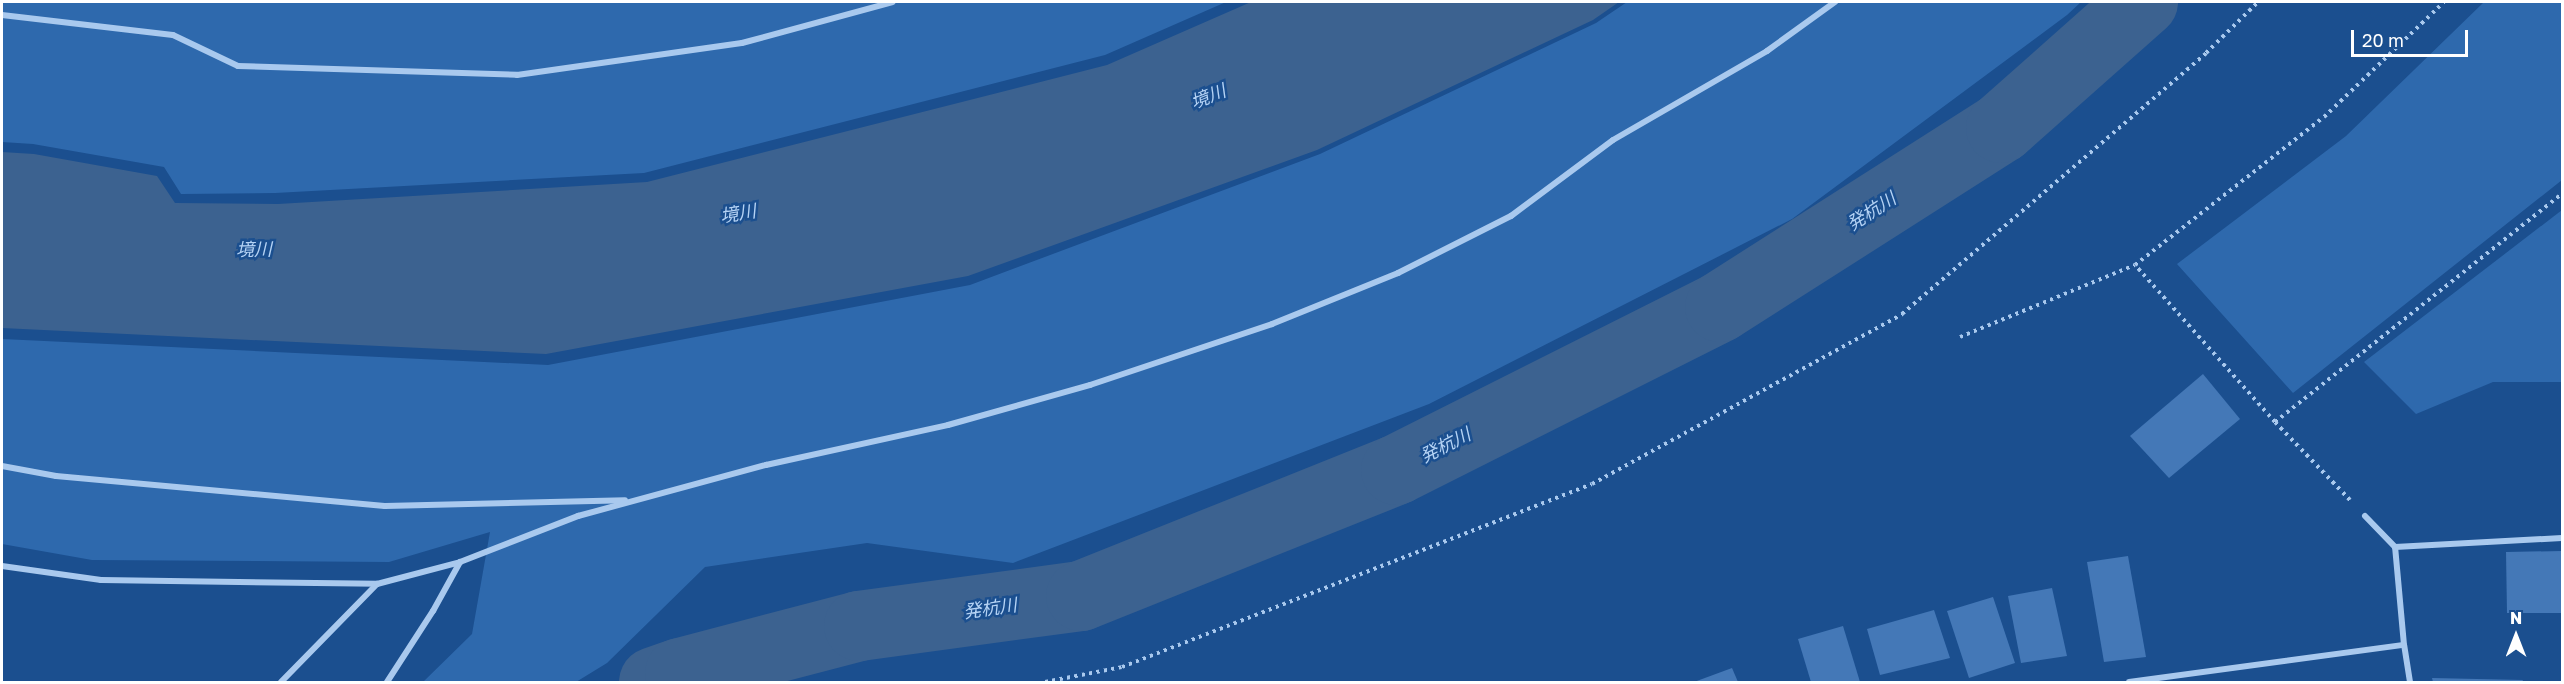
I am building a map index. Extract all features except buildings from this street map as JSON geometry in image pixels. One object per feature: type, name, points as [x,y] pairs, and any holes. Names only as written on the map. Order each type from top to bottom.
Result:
[{"type":"street","points":[[2,15],[173,34],[238,66],[517,75],[742,43],[893,2]]},
{"type":"street","points":[[2,566],[101,580],[377,584],[460,562],[578,516],[635,500],[766,465],[948,425],[1090,386],[1272,324],[1398,273],[1511,216],[1613,140],[1767,51],[1835,2]]},
{"type":"street","points":[[2,465],[56,476],[385,506],[635,500]]},
{"type":"street","points":[[2366,516],[2395,547],[2404,645],[2410,682]]},
{"type":"street","points":[[2395,547],[2562,538]]},
{"type":"street","points":[[387,682],[433,611],[460,562]]},
{"type":"street","points":[[281,682],[377,584]]},
{"type":"street","points":[[2129,682],[2404,645]]},
{"type":"path","points":[[1045,682],[1122,667],[1592,484],[1902,314],[2206,53],[2258,2]]},
{"type":"path","points":[[1960,337],[2135,266],[2324,117],[2444,2]]},
{"type":"path","points":[[2275,422],[2562,194]]},
{"type":"path","points":[[2135,266],[2275,422],[2366,516]]},
{"type":"shaded area","points":[[2,2],[1226,2],[1105,55],[644,173],[275,193],[181,194],[164,167],[33,144],[2,142]]},
{"type":"shaded area","points":[[1627,2],[2081,2],[2067,15],[1792,219],[1429,404],[1013,563],[867,543],[705,567],[607,663],[576,682],[423,682],[472,634],[490,532],[389,562],[92,560],[2,544],[2,339],[548,365],[970,285],[1320,154],[1596,23]]},
{"type":"shaded area","points":[[2484,2],[2562,2],[2562,180],[2293,393],[2177,264],[2346,136]]},
{"type":"shaded area","points":[[2562,210],[2562,382],[2493,382],[2416,414],[2364,362]]},
{"type":"water","name":"境川","points":[[1251,2],[1619,2],[1593,20],[1317,150],[968,276],[546,354],[2,328],[2,152],[34,154],[157,176],[175,203],[278,204],[647,182],[1107,65]]},
{"type":"waterway","name":"発杭川","points":[[654,682],[680,673],[859,626],[1081,596],[1396,470],[1720,307],[2001,128],[2143,2]]}]
